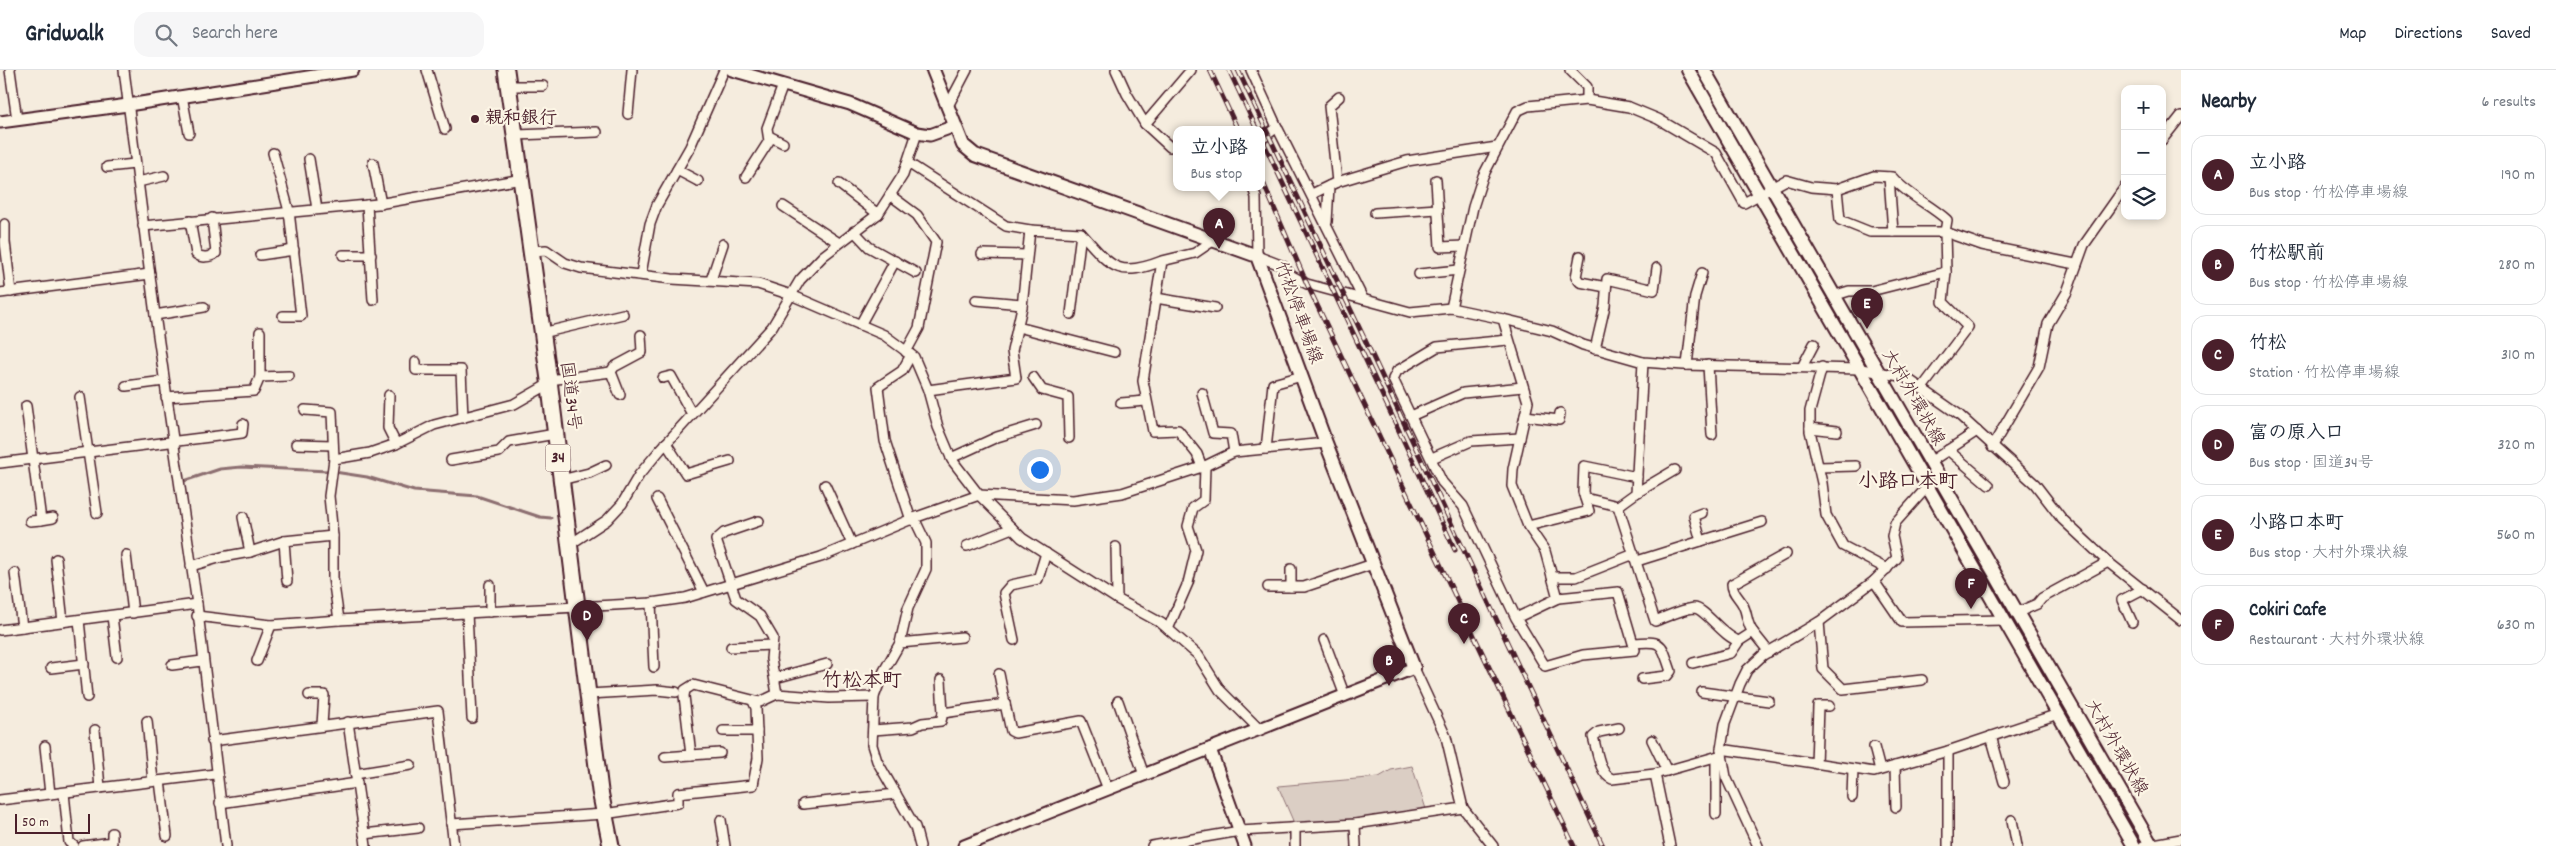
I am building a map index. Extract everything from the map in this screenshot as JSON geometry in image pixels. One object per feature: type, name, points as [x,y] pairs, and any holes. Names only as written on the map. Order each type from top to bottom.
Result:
[{"type":"highway","name":"国道34号","points":[[506,70],[532,251],[604,814],[611,846]]},
{"type":"main road","name":"竹松停車場線","points":[[933,70],[963,145],[976,156],[1257,256],[1326,443],[1414,668]]},
{"type":"main road","name":"大村外環状線","points":[[1688,70],[1833,296],[2149,845]]},
{"type":"main road","name":"大村外環状線","points":[[1704,70],[1765,191],[1861,369],[2134,846]]},
{"type":"street","points":[[10,70],[17,120]]},
{"type":"street","points":[[124,70],[166,397],[197,604],[215,774],[226,846]]},
{"type":"street","points":[[0,122],[128,105],[353,70]]},
{"type":"street","points":[[427,70],[446,129]]},
{"type":"street","points":[[628,114],[632,70]]},
{"type":"street","points":[[642,274],[650,224],[656,205],[677,170],[705,116],[724,70]]},
{"type":"street","points":[[732,70],[850,104],[917,133],[930,135],[954,126]]},
{"type":"street","points":[[947,108],[967,70]]},
{"type":"street","points":[[1116,70],[1126,94],[1145,124],[1170,147]]},
{"type":"street","points":[[1145,124],[1191,70]]},
{"type":"street","points":[[1251,70],[1349,274],[1363,298]]},
{"type":"street","points":[[1570,70],[1587,87],[1587,100]]},
{"type":"street","points":[[746,177],[769,141],[768,128],[783,85]]},
{"type":"street","points":[[509,86],[543,86]]},
{"type":"street","points":[[182,96],[189,133]]},
{"type":"street","points":[[1327,225],[1333,184],[1329,106],[1339,97]]},
{"type":"street","points":[[1451,308],[1473,207],[1483,176],[1517,111],[1528,106],[1587,100],[1629,107],[1658,118],[1716,153],[1744,203],[1786,180],[1811,187],[1837,189],[1874,176],[1892,177],[1903,191],[1929,204],[1947,220],[1944,302],[1968,327],[1922,388]]},
{"type":"street","points":[[2166,135],[2181,116]]},
{"type":"street","points":[[1265,137],[1277,127]]},
{"type":"street","points":[[516,135],[597,132]]},
{"type":"street","points":[[569,545],[612,515],[622,504],[639,475],[666,443],[772,327],[800,280],[839,243],[878,214],[908,163],[917,133]]},
{"type":"street","points":[[769,136],[783,143]]},
{"type":"street","points":[[1312,194],[1333,184],[1407,161],[1497,147]]},
{"type":"street","points":[[273,153],[288,211],[301,316],[283,316]]},
{"type":"street","points":[[309,159],[316,209]]},
{"type":"street","points":[[374,162],[381,204]]},
{"type":"street","points":[[908,163],[1006,226],[1030,230],[1081,233],[1112,264],[1127,271],[1141,269],[1195,252],[1214,240]]},
{"type":"street","points":[[107,167],[135,164]]},
{"type":"street","points":[[677,170],[698,181]]},
{"type":"street","points":[[138,182],[164,176]]},
{"type":"street","points":[[1889,177],[1893,232]]},
{"type":"street","points":[[143,226],[212,218],[381,204],[522,179]]},
{"type":"street","points":[[1436,180],[1440,247],[1464,246]]},
{"type":"street","points":[[839,184],[878,214]]},
{"type":"street","points":[[1837,189],[1840,220],[1870,232],[1946,232],[1982,245],[2076,264]]},
{"type":"street","points":[[1254,191],[1256,197],[1257,256],[1283,266],[1292,276],[1307,284],[1410,312],[1451,308],[1503,319],[1552,331],[1595,349],[1643,362],[1687,365],[1861,369],[1876,370],[1905,377],[1958,414],[1992,447],[2035,484],[2062,519],[2108,562],[2181,620]]},
{"type":"street","points":[[1992,447],[2039,367],[2048,324],[2067,292],[2084,245],[2121,193]]},
{"type":"street","points":[[890,196],[917,215],[936,242],[919,328],[902,371],[878,387],[885,441],[912,519],[926,543],[926,569],[908,608],[900,643],[884,671],[874,697],[872,745],[877,761],[915,827],[920,846]]},
{"type":"street","points":[[368,205],[373,300]]},
{"type":"street","points":[[782,206],[839,243]]},
{"type":"street","points":[[1375,213],[1438,209]]},
{"type":"street","points":[[190,221],[196,254],[200,257],[212,256],[216,253],[212,218]]},
{"type":"street","points":[[5,224],[5,242],[11,292]]},
{"type":"street","points":[[1016,378],[1012,351],[1022,304],[1030,230]]},
{"type":"street","points":[[854,231],[869,247],[916,273]]},
{"type":"street","points":[[1071,314],[1081,233]]},
{"type":"street","points":[[711,280],[723,244]]},
{"type":"street","points":[[260,254],[294,250]]},
{"type":"street","points":[[532,251],[546,250],[565,264],[581,268],[672,279],[758,284],[792,295],[884,336],[909,353],[928,390],[938,427],[951,458],[980,495],[1022,538],[1117,599],[1161,623],[1198,655],[1220,690],[1260,730]]},
{"type":"street","points":[[343,255],[370,254]]},
{"type":"street","points":[[982,254],[1026,255]]},
{"type":"street","points":[[1580,256],[1576,277],[1580,282],[1606,287]]},
{"type":"street","points":[[860,325],[895,261]]},
{"type":"street","points":[[1162,261],[1143,381],[1146,401],[1153,431],[1178,430],[1197,454],[1204,467],[1204,500],[1193,508],[1188,526],[1196,550],[1188,583],[1168,629]]},
{"type":"street","points":[[1595,349],[1605,306],[1607,279],[1654,290],[1657,268]]},
{"type":"street","points":[[1419,274],[1459,270]]},
{"type":"street","points":[[1833,296],[1849,291],[1879,290],[1946,272]]},
{"type":"street","points":[[1687,365],[1695,296],[1702,273]]},
{"type":"street","points":[[0,293],[150,274]]},
{"type":"street","points":[[1156,298],[1215,308]]},
{"type":"street","points":[[976,300],[1022,304]]},
{"type":"street","points":[[155,315],[204,308]]},
{"type":"street","points":[[542,333],[623,314]]},
{"type":"street","points":[[1503,319],[1528,402],[1512,469],[1512,486],[1528,526],[1545,551],[1558,598]]},
{"type":"street","points":[[1018,326],[1114,352]]},
{"type":"street","points":[[166,397],[254,391],[260,377],[260,332]]},
{"type":"street","points":[[333,467],[396,444],[434,426],[514,404],[549,382],[611,372],[614,367],[642,352],[641,335]]},
{"type":"street","points":[[1508,340],[1436,347],[1397,371],[1393,379],[1442,482],[1463,506],[1516,618],[1545,666],[1583,655],[1636,650],[1618,592],[1558,598],[1516,618]]},
{"type":"street","points":[[1802,367],[1814,344]]},
{"type":"street","points":[[1636,493],[1643,362]]},
{"type":"street","points":[[1708,365],[1712,435]]},
{"type":"street","points":[[416,370],[446,366],[460,370],[463,418]]},
{"type":"street","points":[[1822,367],[1810,411],[1810,428],[1826,515],[1835,535],[1843,546],[1887,569]]},
{"type":"street","points":[[611,372],[620,395]]},
{"type":"street","points":[[260,377],[290,376]]},
{"type":"street","points":[[670,376],[692,414]]},
{"type":"street","points":[[1266,449],[1273,384],[1302,376]]},
{"type":"street","points":[[928,390],[1035,377],[1042,390],[1068,397],[1069,438]]},
{"type":"street","points":[[126,386],[164,381]]},
{"type":"street","points":[[1411,416],[1463,393],[1523,387]]},
{"type":"street","points":[[1202,392],[1213,433],[1231,434],[1234,452]]},
{"type":"street","points":[[388,395],[388,428],[396,444]]},
{"type":"street","points":[[80,397],[97,513]]},
{"type":"street","points":[[1121,403],[1146,401]]},
{"type":"street","points":[[26,406],[41,520]]},
{"type":"street","points":[[305,410],[332,412],[333,467],[329,496],[333,536],[333,578],[339,620]]},
{"type":"street","points":[[1525,416],[1559,420]]},
{"type":"street","points":[[951,458],[997,436],[1036,425]]},
{"type":"street","points":[[1810,428],[1837,431]]},
{"type":"street","points":[[1930,462],[1977,431]]},
{"type":"street","points":[[0,463],[243,432]]},
{"type":"street","points":[[451,460],[499,452],[509,442],[555,434]]},
{"type":"street","points":[[1432,458],[1471,441],[1520,438]]},
{"type":"street","points":[[666,443],[686,474],[730,461]]},
{"type":"street","points":[[197,616],[272,625],[651,603],[732,585],[821,557],[912,519],[980,495],[1073,500],[1122,493],[1204,467],[1234,452],[1326,443]]},
{"type":"street","points":[[296,444],[333,445]]},
{"type":"street","points":[[1948,450],[1989,485]]},
{"type":"street","points":[[560,480],[589,473],[606,465]]},
{"type":"street","points":[[1528,526],[1589,512],[1583,492],[1584,466],[1637,477]]},
{"type":"street","points":[[1818,467],[1856,466]]},
{"type":"street","points":[[1585,498],[1618,506],[1675,470]]},
{"type":"street","points":[[825,485],[852,544]]},
{"type":"street","points":[[1716,814],[1719,753],[1725,724],[1735,695],[1747,670],[1769,652],[1819,622],[1887,569],[1897,558],[1892,536],[1895,523],[1928,486]]},
{"type":"street","points":[[657,499],[704,592]]},
{"type":"street","points":[[1618,506],[1655,621],[1694,608],[1702,611],[1722,633],[1739,641]]},
{"type":"street","points":[[1701,541],[1694,516],[1702,513]]},
{"type":"street","points":[[243,517],[250,552]]},
{"type":"street","points":[[30,521],[53,518]]},
{"type":"street","points":[[759,521],[724,533],[716,540],[736,598],[760,616],[773,638],[771,659],[777,694]]},
{"type":"street","points":[[1552,578],[1576,577],[1762,522]]},
{"type":"street","points":[[967,546],[1012,528]]},
{"type":"street","points":[[191,566],[222,557],[250,552],[284,541],[333,536]]},
{"type":"street","points":[[284,541],[287,581]]},
{"type":"street","points":[[1116,547],[1117,599]]},
{"type":"street","points":[[1014,640],[1004,592],[1011,585],[1038,579],[1046,553]]},
{"type":"street","points":[[1769,652],[1747,625],[1744,607],[1732,590],[1732,584],[1786,554]]},
{"type":"street","points":[[126,555],[133,613]]},
{"type":"street","points":[[56,559],[63,622]]},
{"type":"street","points":[[2016,613],[2036,604],[2042,598],[2108,562]]},
{"type":"street","points":[[1268,587],[1304,587],[1373,564]]},
{"type":"street","points":[[1291,569],[1291,587]]},
{"type":"street","points":[[15,573],[22,628]]},
{"type":"street","points":[[1874,581],[1902,622],[2005,620]]},
{"type":"street","points":[[490,585],[490,612]]},
{"type":"street","points":[[2132,622],[2122,600],[2143,589]]},
{"type":"street","points":[[651,603],[654,667]]},
{"type":"street","points":[[0,630],[197,604]]},
{"type":"street","points":[[467,613],[472,718]]},
{"type":"street","points":[[112,616],[118,657]]},
{"type":"street","points":[[79,620],[87,697]]},
{"type":"street","points":[[1819,622],[1823,669],[1843,689],[1922,680]]},
{"type":"street","points":[[257,661],[272,625]]},
{"type":"street","points":[[1693,663],[1731,653],[1739,641],[1753,632]]},
{"type":"street","points":[[900,643],[962,637]]},
{"type":"street","points":[[1324,640],[1345,696]]},
{"type":"street","points":[[1634,643],[1655,641],[1661,644],[1671,671],[1667,676],[1642,679]]},
{"type":"street","points":[[731,647],[772,645]]},
{"type":"street","points":[[172,664],[202,661]]},
{"type":"street","points":[[50,668],[84,664]]},
{"type":"street","points":[[775,678],[827,664]]},
{"type":"street","points":[[964,846],[1414,668],[1446,738],[1463,808],[1493,846]]},
{"type":"street","points":[[999,674],[1011,731],[1015,732],[1081,721],[1108,789]]},
{"type":"street","points":[[873,730],[913,727],[922,723],[941,721],[943,713],[941,680]]},
{"type":"street","points":[[691,754],[684,696],[685,690],[693,684],[752,701],[766,700],[777,694],[829,698],[874,697]]},
{"type":"street","points":[[589,694],[657,690],[676,692]]},
{"type":"street","points":[[1702,692],[1769,701]]},
{"type":"street","points":[[309,695],[324,695],[322,725]]},
{"type":"street","points":[[451,824],[604,814],[678,803],[678,793],[753,785],[758,758],[756,708],[752,701]]},
{"type":"street","points":[[1118,701],[1144,775]]},
{"type":"street","points":[[943,713],[1005,704]]},
{"type":"street","points":[[1816,764],[1818,706],[1828,706]]},
{"type":"street","points":[[212,741],[438,711],[454,846]]},
{"type":"street","points":[[1619,728],[1599,732],[1593,737],[1607,777],[1612,778],[1655,774],[1719,753],[1874,772],[1948,751],[2058,714]]},
{"type":"street","points":[[147,721],[167,836]]},
{"type":"street","points":[[348,722],[366,846]]},
{"type":"street","points":[[95,730],[100,788]]},
{"type":"street","points":[[723,731],[757,731]]},
{"type":"street","points":[[1991,736],[2004,782]]},
{"type":"street","points":[[1652,740],[1667,771]]},
{"type":"street","points":[[45,746],[50,794]]},
{"type":"street","points":[[1874,747],[1880,770]]},
{"type":"street","points":[[1210,749],[1245,846]]},
{"type":"street","points":[[1948,751],[1948,846]]},
{"type":"street","points":[[665,757],[720,753]]},
{"type":"street","points":[[1719,753],[1726,777],[1758,846]]},
{"type":"street","points":[[355,774],[411,765]]},
{"type":"street","points":[[1894,766],[1896,807]]},
{"type":"street","points":[[1852,796],[1853,769]]},
{"type":"street","points":[[0,800],[215,774]]},
{"type":"street","points":[[1655,774],[1670,846]]},
{"type":"street","points":[[220,803],[357,784]]},
{"type":"street","points":[[64,793],[69,842],[74,846]]},
{"type":"street","points":[[803,804],[896,794]]},
{"type":"street","points":[[1152,846],[1240,832],[1355,824],[1463,808]]},
{"type":"street","points":[[721,820],[725,846]]},
{"type":"street","points":[[2012,820],[2017,846]]},
{"type":"street","points":[[1355,824],[1356,846]]},
{"type":"street","points":[[1295,827],[1295,846]]},
{"type":"street","points":[[364,834],[418,828]]},
{"type":"street","points":[[2149,845],[2181,839]]},
{"type":"street","points":[[83,846],[112,840]]},
{"type":"shaded area","points":[[1412,766],[1426,809],[1394,817],[1294,823],[1278,786],[1379,777],[1391,770]]},
{"type":"waterway","points":[[184,481],[220,469],[241,467],[328,471],[367,477],[414,491],[477,496],[540,517],[551,518]]},
{"type":"railway","points":[[1210,70],[1236,126]]},
{"type":"railway","points":[[1229,70],[1255,126]]},
{"type":"railway","points":[[1238,70],[1264,126]]},
{"type":"railway","points":[[1265,127],[1603,846]]},
{"type":"railway","points":[[1265,145],[1455,550]]},
{"type":"railway","points":[[1265,187],[1307,284],[1574,846]]},
{"type":"place","name":"親和銀行","points":[[475,119]]},
{"type":"place","name":"立小路","points":[[1219,249]]},
{"type":"place","name":"小路口本町","points":[[1867,329]]},
{"type":"place","name":"Cokiri Cafe","points":[[1971,609]]},
{"type":"place","name":"富の原入口","points":[[587,641]]},
{"type":"place","name":"竹松","points":[[1464,644]]},
{"type":"place","name":"竹松駅前","points":[[1389,686]]},
{"type":"district","name":"小路口本町","points":[[1908,483]]},
{"type":"district","name":"竹松本町","points":[[862,682]]}]
